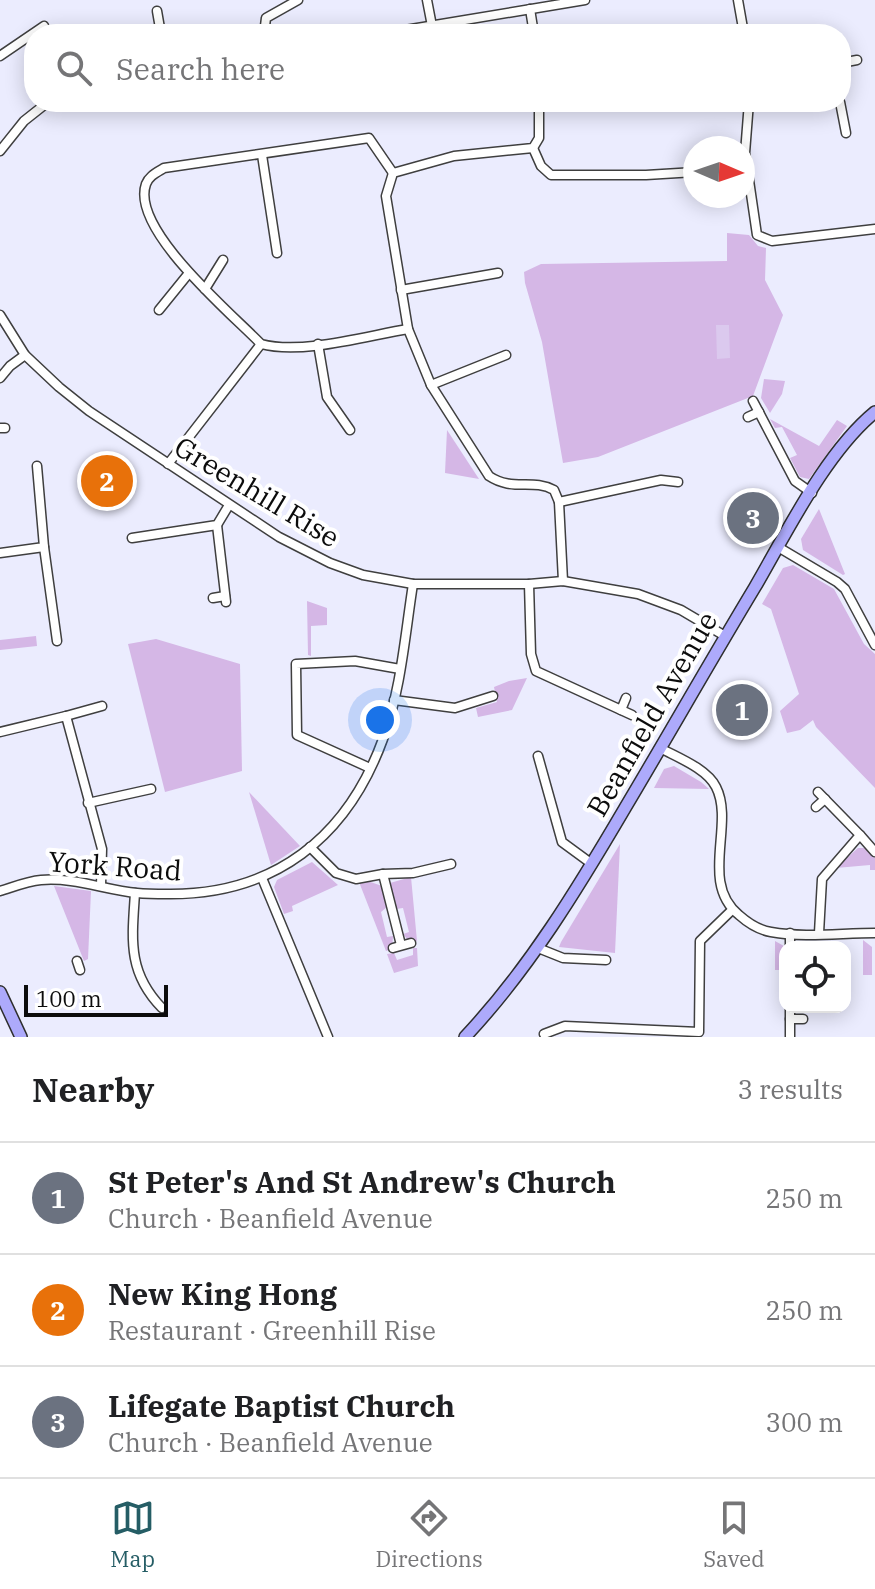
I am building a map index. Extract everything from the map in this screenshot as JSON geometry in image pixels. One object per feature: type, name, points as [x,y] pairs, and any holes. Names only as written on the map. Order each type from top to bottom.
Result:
[{"type":"street","points":[[265,24],[266,18],[298,0]]},
{"type":"street","points":[[427,0],[432,24]]},
{"type":"street","points":[[444,24],[557,2],[585,0]]},
{"type":"street","points":[[738,0],[742,24]]},
{"type":"street","points":[[530,9],[532,24]]},
{"type":"street","points":[[157,11],[159,24]]},
{"type":"street","points":[[0,56],[24,40]]},
{"type":"street","points":[[851,61],[857,60]]},
{"type":"street","points":[[0,151],[35,112]]},
{"type":"street","points":[[533,148],[539,138],[539,112]]},
{"type":"street","points":[[746,136],[748,112]]},
{"type":"street","points":[[842,112],[846,133]]},
{"type":"street","points":[[393,173],[369,138],[164,168],[151,176],[144,198],[157,234],[189,273],[261,344],[277,348],[318,344],[408,329]]},
{"type":"street","points":[[533,148],[541,166],[551,175],[683,173]]},
{"type":"street","points":[[393,173],[454,156],[533,148]]},
{"type":"street","points":[[262,155],[277,253]]},
{"type":"street","points":[[393,173],[386,196],[401,290],[408,329],[431,385],[489,476],[502,485],[549,487],[554,490],[559,502],[563,581]]},
{"type":"street","points":[[753,208],[757,235],[772,241],[875,229]]},
{"type":"street","points":[[205,289],[223,260]]},
{"type":"street","points":[[159,310],[189,273]]},
{"type":"street","points":[[401,290],[498,273]]},
{"type":"street","name":"Greenhill Rise","points":[[0,315],[25,355],[89,411],[279,537],[330,563],[363,575],[413,584],[563,581],[638,594],[681,610],[725,636]]},
{"type":"street","points":[[168,464],[261,344]]},
{"type":"street","points":[[318,344],[327,397],[350,430]]},
{"type":"street","points":[[0,378],[25,355]]},
{"type":"street","points":[[431,385],[506,355]]},
{"type":"street","points":[[753,401],[795,481],[812,493]]},
{"type":"street","points":[[748,417],[759,412]]},
{"type":"street","name":"Beanfield Avenue","points":[[465,1037],[538,948],[662,749],[725,636],[837,452],[875,412]]},
{"type":"street","points":[[37,466],[56,637],[45,634]]},
{"type":"street","points":[[559,502],[661,480],[678,482]]},
{"type":"street","points":[[213,598],[225,599],[217,525],[229,505]]},
{"type":"street","points":[[132,538],[217,525]]},
{"type":"street","points":[[0,553],[44,547]]},
{"type":"street","points":[[778,547],[845,589],[875,645]]},
{"type":"street","name":"York Road","points":[[0,891],[40,880],[101,885],[135,893],[203,894],[262,878],[296,860],[349,808],[383,738],[394,700],[413,584]]},
{"type":"street","points":[[529,584],[531,654],[536,671],[632,715]]},
{"type":"street","points":[[370,768],[297,735],[296,664],[355,661],[400,669]]},
{"type":"street","points":[[394,700],[455,708],[493,696]]},
{"type":"street","points":[[621,710],[626,698]]},
{"type":"street","points":[[0,732],[102,706]]},
{"type":"street","points":[[66,716],[102,849],[101,885]]},
{"type":"street","points":[[662,749],[706,776],[718,791],[719,880],[732,910],[748,923],[769,932],[875,933]]},
{"type":"street","points":[[538,756],[562,842],[592,864]]},
{"type":"street","points":[[88,803],[151,789]]},
{"type":"street","points":[[816,807],[822,795],[875,852]]},
{"type":"street","points":[[819,933],[822,879],[860,835]]},
{"type":"street","points":[[310,847],[336,873],[356,879],[413,873],[451,864]]},
{"type":"street","points":[[383,874],[402,945]]},
{"type":"street","points":[[262,878],[328,1037]]},
{"type":"street","points":[[135,893],[132,946],[135,966],[150,996],[162,1008]]},
{"type":"street","points":[[544,1034],[565,1026],[698,1034],[700,941],[732,910]]},
{"type":"street","points":[[790,933],[790,941]]},
{"type":"street","points":[[538,948],[563,958],[606,960]]},
{"type":"street","points":[[0,992],[21,1037]]},
{"type":"street","points":[[790,1013],[790,1037]]},
{"type":"street","points":[[790,1019],[803,1019]]},
{"type":"shaded area","points":[[727,233],[749,235],[758,246],[766,248],[765,280],[783,315],[753,396],[598,457],[563,463],[542,342],[524,272],[541,264],[727,261]]},
{"type":"shaded area","points":[[716,325],[729,325],[730,358],[717,359]]},
{"type":"shaded area","points":[[764,379],[785,381],[782,394],[770,413],[761,398]]},
{"type":"shaded area","points":[[770,419],[819,446],[837,420],[847,426],[809,479],[800,477],[790,458],[797,455],[782,427],[775,428]]},
{"type":"shaded area","points":[[447,430],[479,479],[445,473]]},
{"type":"shaded area","points":[[819,509],[843,575],[803,550],[801,539]]},
{"type":"shaded area","points":[[793,565],[834,589],[864,644],[875,654],[875,788],[816,727],[813,720],[800,730],[787,733],[780,711],[799,694],[771,609],[762,604],[783,568]]},
{"type":"shaded area","points":[[307,601],[327,608],[327,625],[311,626],[311,656],[308,655]]},
{"type":"shaded area","points":[[36,636],[37,646],[0,650],[0,640]]},
{"type":"shaded area","points":[[156,639],[240,664],[242,771],[165,792],[128,644]]},
{"type":"shaded area","points":[[527,678],[512,710],[478,717],[476,708],[497,702],[494,687]]},
{"type":"shaded area","points":[[674,766],[709,789],[654,788],[664,769]]},
{"type":"shaded area","points":[[249,792],[300,846],[271,865]]},
{"type":"shaded area","points":[[620,844],[615,953],[559,947],[561,942]]},
{"type":"shaded area","points":[[858,848],[866,848],[875,858],[875,870],[870,870],[870,865],[836,868]]},
{"type":"shaded area","points":[[312,862],[338,885],[292,906],[293,911],[284,914],[274,887],[277,880]]},
{"type":"shaded area","points":[[411,877],[417,941],[408,940],[403,934],[409,932],[403,908],[396,909],[390,883]]},
{"type":"shaded area","points":[[365,880],[382,886],[387,907],[381,912],[387,937],[393,936],[392,949],[386,951],[359,882]]},
{"type":"shaded area","points":[[54,886],[91,891],[88,959],[84,961]]},
{"type":"shaded area","points":[[863,940],[872,947],[872,975],[863,975]]},
{"type":"shaded area","points":[[775,941],[779,943],[779,970],[775,970]]},
{"type":"shaded area","points":[[413,948],[417,948],[418,966],[394,973],[387,954],[394,953],[397,960],[413,955]]},
{"type":"place","name":"New King Hong","points":[[107,481]]},
{"type":"place","name":"Lifegate Baptist Church","points":[[753,518]]},
{"type":"place","name":"St Peter's And St Andrew's Church","points":[[742,710]]}]
